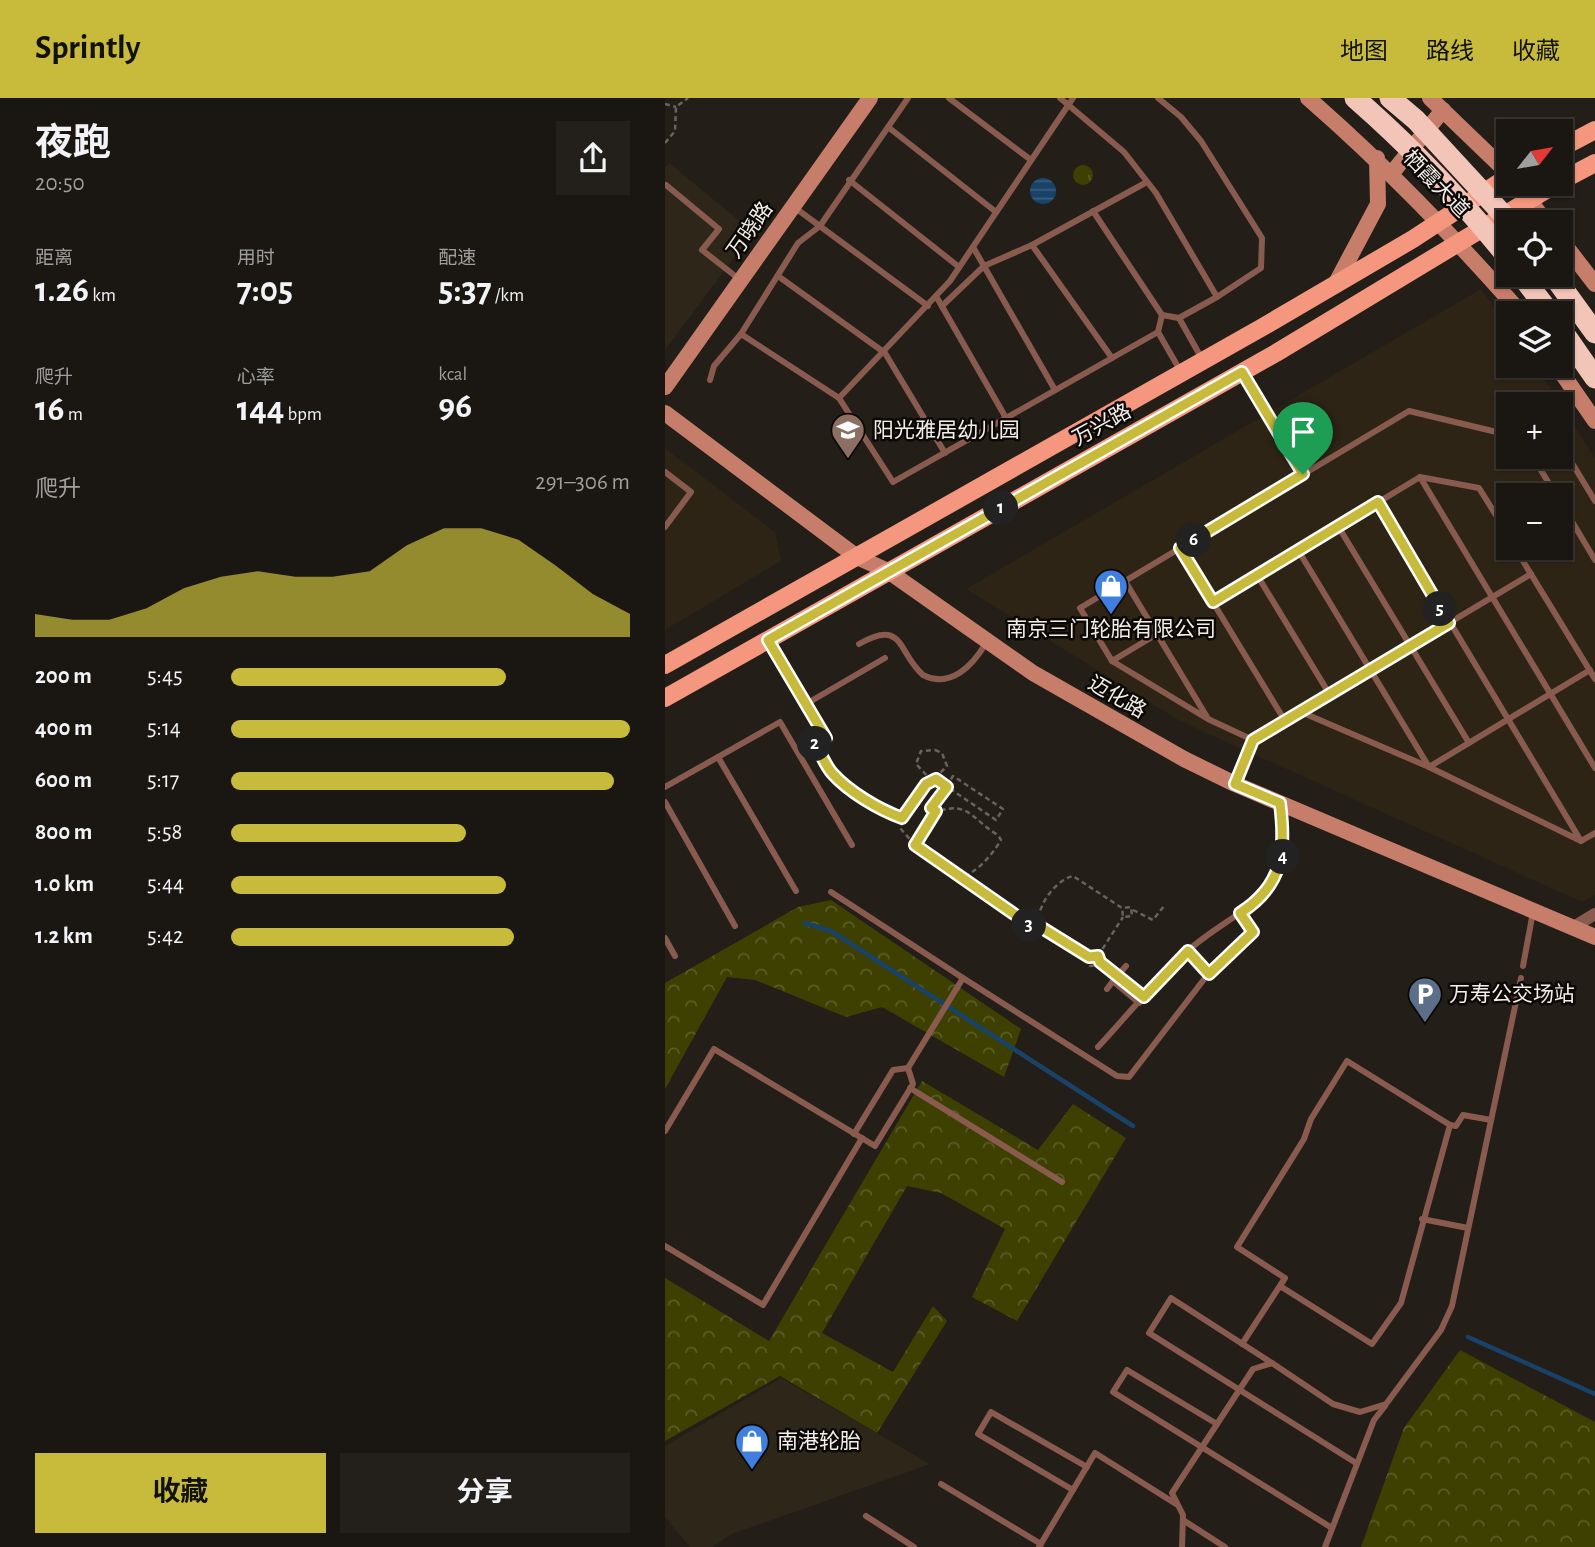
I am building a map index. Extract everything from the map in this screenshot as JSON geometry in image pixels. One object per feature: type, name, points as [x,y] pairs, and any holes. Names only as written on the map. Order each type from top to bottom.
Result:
[{"type":"highway","name":"栖霞大道","points":[[1355,98],[1401,138],[1464,203],[1496,242]]},
{"type":"highway","name":"栖霞大道","points":[[1390,98],[1416,120],[1499,210]]},
{"type":"highway","points":[[1562,287],[1595,333]]},
{"type":"highway","points":[[1573,347],[1595,378]]},
{"type":"main road","points":[[1573,142],[1595,130]]},
{"type":"main road","points":[[1573,175],[1595,163]]},
{"type":"main road","name":"万兴路","points":[[666,663],[1335,285],[1413,239],[1438,219],[1496,183]]},
{"type":"main road","name":"万兴路","points":[[665,698],[1242,372],[1460,244],[1534,196]]},
{"type":"street","name":"万晓路","points":[[665,387],[870,98]]},
{"type":"street","name":"栖霞大道","points":[[1308,98],[1377,158],[1438,219],[1510,301]]},
{"type":"street","points":[[1430,98],[1496,162]]},
{"type":"street","points":[[1392,173],[1443,110]]},
{"type":"street","points":[[1335,285],[1378,204],[1377,158]]},
{"type":"street","points":[[1526,196],[1537,210]]},
{"type":"street","points":[[1573,256],[1595,284]]},
{"type":"street","points":[[1565,378],[1595,421]]},
{"type":"street","name":"迈化路","points":[[665,413],[857,557],[888,571],[1033,673],[1184,759],[1235,784],[1595,937]]},
{"type":"street","points":[[1572,928],[1595,914]]},
{"type":"lane","points":[[710,380],[714,366],[741,334],[798,243],[820,226],[849,180],[908,98]]},
{"type":"lane","points":[[949,98],[1031,160]]},
{"type":"lane","points":[[1060,98],[1070,101],[1124,152],[1147,182],[1217,297]]},
{"type":"lane","points":[[1093,211],[1163,315],[1179,318],[1261,268],[1262,238],[1201,141],[1181,117],[1158,98]]},
{"type":"lane","points":[[839,398],[885,353],[959,267],[1070,101]]},
{"type":"lane","points":[[888,127],[996,212]]},
{"type":"lane","points":[[849,180],[959,267]]},
{"type":"lane","points":[[942,306],[984,266],[1032,245],[1147,182]]},
{"type":"lane","points":[[666,185],[719,229],[702,250],[740,281]]},
{"type":"lane","points":[[793,206],[927,306]]},
{"type":"lane","points":[[1032,245],[1112,358]]},
{"type":"lane","points":[[973,247],[1055,390]]},
{"type":"lane","points":[[778,275],[885,353],[945,453]]},
{"type":"lane","points":[[936,296],[1006,418]]},
{"type":"lane","points":[[741,334],[839,398],[893,482],[1158,332],[1163,315]]},
{"type":"lane","points":[[1179,318],[1203,361]]},
{"type":"lane","points":[[1158,332],[1182,373]]},
{"type":"lane","points":[[1242,372],[1303,474]]},
{"type":"lane","points":[[1253,740],[1208,719],[1112,661],[1080,608],[1409,411],[1496,432]]},
{"type":"lane","points":[[1573,465],[1595,502]]},
{"type":"lane","points":[[665,472],[691,492],[665,527]]},
{"type":"lane","points":[[1213,602],[1420,477],[1479,488],[1496,515]]},
{"type":"lane","points":[[1420,477],[1595,768]]},
{"type":"lane","points":[[1378,502],[1581,841]]},
{"type":"lane","points":[[1573,523],[1595,560]]},
{"type":"lane","points":[[1338,526],[1469,743]]},
{"type":"lane","points":[[1180,548],[1285,722]]},
{"type":"lane","points":[[1298,550],[1429,767]]},
{"type":"lane","points":[[1522,560],[1595,679]]},
{"type":"lane","points":[[1235,784],[1253,740],[1531,574]]},
{"type":"lane","points":[[1257,575],[1329,695]]},
{"type":"lane","points":[[1125,581],[1208,719]]},
{"type":"lane","points":[[859,644],[878,634],[891,635],[901,643],[923,675],[941,680],[973,665],[987,641]]},
{"type":"lane","points":[[1112,661],[1157,634]]},
{"type":"lane","points":[[768,640],[827,738]]},
{"type":"lane","points":[[806,704],[885,658]]},
{"type":"lane","points":[[1429,767],[1590,670]]},
{"type":"lane","points":[[1301,712],[1429,767],[1581,841]]},
{"type":"lane","points":[[665,788],[780,722],[852,845]]},
{"type":"lane","points":[[718,757],[796,891]]},
{"type":"lane","points":[[665,802],[735,926]]},
{"type":"lane","points":[[1098,1047],[1188,951],[1261,895],[1282,860],[1284,836],[1280,803]]},
{"type":"lane","points":[[1581,841],[1595,832]]},
{"type":"lane","points":[[831,892],[1117,1076],[1129,1077],[1209,974],[1253,932],[1240,913]]},
{"type":"lane","points":[[1523,966],[1533,912]]},
{"type":"lane","points":[[665,938],[675,956]]},
{"type":"lane","points":[[1188,951],[1209,974]]},
{"type":"lane","points":[[1107,989],[1126,966]]},
{"type":"lane","points":[[665,1131],[714,1049],[875,1146],[913,1084],[908,1068],[963,978]]},
{"type":"lane","points":[[1116,978],[1141,1000]]},
{"type":"lane","points":[[1325,1547],[1374,1420],[1452,1306],[1521,978]]},
{"type":"lane","points":[[1242,1344],[1285,1278],[1237,1247],[1304,1139],[1311,1119],[1347,1061],[1450,1125],[1456,1126],[1463,1115],[1491,1120]]},
{"type":"lane","points":[[854,1134],[893,1070],[908,1068]]},
{"type":"lane","points":[[910,1088],[1062,1182]]},
{"type":"lane","points":[[1280,1286],[1372,1344],[1401,1303],[1450,1125]]},
{"type":"lane","points":[[665,1247],[763,1305],[862,1139]]},
{"type":"lane","points":[[1423,1219],[1468,1228]]},
{"type":"lane","points":[[1356,1463],[1149,1333],[1171,1298],[1333,1404],[1360,1412],[1386,1404]]},
{"type":"lane","points":[[1182,1547],[1182,1520],[1172,1493],[1253,1369],[1272,1363]]},
{"type":"lane","points":[[1217,1424],[1127,1370],[1113,1392],[1332,1528]]},
{"type":"lane","points":[[1073,1490],[978,1434],[991,1412],[1087,1468]]},
{"type":"lane","points":[[941,1484],[1040,1545],[1095,1453],[1178,1505]]},
{"type":"lane","points":[[866,1516],[914,1547]]},
{"type":"lane","points":[[1182,1520],[1225,1547]]},
{"type":"path","points":[[676,107],[688,98]]},
{"type":"path","points":[[665,104],[676,107]]},
{"type":"path","points":[[665,143],[675,131],[676,107]]},
{"type":"path","points":[[827,738],[815,744],[831,771],[874,805],[902,818]]},
{"type":"path","points":[[936,811],[931,808],[947,787],[953,776],[1003,809],[996,820],[947,787],[934,780],[916,764],[921,751],[935,750],[947,760],[947,766],[934,780],[919,792],[902,818],[900,828],[915,845],[1034,928]]},
{"type":"path","points":[[915,845],[936,811],[946,806],[961,809],[1001,840],[980,867],[963,877]]},
{"type":"path","points":[[1039,926],[1038,917],[1042,907],[1058,881],[1073,876],[1122,908]]},
{"type":"path","points":[[1122,908],[1128,906],[1153,920],[1158,917],[1164,905]]},
{"type":"path","points":[[1098,956],[1123,917],[1122,908]]},
{"type":"path","points":[[1123,917],[1132,916],[1133,910]]},
{"type":"path","points":[[1030,934],[1039,926]]},
{"type":"path","points":[[1039,926],[1089,957],[1098,956]]},
{"type":"path","points":[[1098,956],[1100,962],[1116,978]]},
{"type":"path","points":[[1089,957],[1088,963],[1093,967],[1100,962]]},
{"type":"shaded area","points":[[669,163],[753,232],[665,350],[665,168]]},
{"type":"shaded area","points":[[1481,289],[1496,310],[1496,378],[1544,378],[1552,392],[1496,392],[1496,469],[1573,469],[1573,424],[1595,458],[1595,895],[1582,902],[1180,721],[966,589]]},
{"type":"shaded area","points":[[665,448],[775,532],[781,561],[665,630]]},
{"type":"shaded area","points":[[781,1378],[930,1464],[732,1534],[712,1547],[690,1547],[665,1517],[665,1446]]},
{"type":"green space","points":[[1083,165],[1090,168],[1093,175],[1090,182],[1083,185],[1076,182],[1073,175],[1076,168]]},
{"type":"green space","points":[[831,900],[1021,1029],[1004,1077],[882,1007],[846,1017],[755,980],[727,977],[665,1089],[665,983],[798,907]]},
{"type":"green space","points":[[922,1081],[1038,1150],[1073,1104],[1126,1138],[1017,1321],[972,1297],[1005,1229],[941,1193],[907,1186],[822,1333],[893,1372],[933,1306],[947,1321],[877,1433],[780,1376],[665,1441],[665,1278],[769,1341]]},
{"type":"green space","points":[[1460,1350],[1595,1422],[1595,1547],[1361,1547],[1404,1428]]},
{"type":"water","points":[[1043,178],[1052,182],[1056,191],[1052,200],[1043,204],[1034,200],[1030,191],[1034,182]]},
{"type":"waterway","points":[[805,923],[831,931],[1133,1126]]},
{"type":"waterway","points":[[1468,1337],[1595,1394]]},
{"type":"place","name":"阳光雅居幼儿园","points":[[848,460]]},
{"type":"place","name":"南京三门轮胎有限公司","points":[[1111,616]]},
{"type":"place","name":"万寿公交场站","points":[[1425,1024]]},
{"type":"place","name":"南港轮胎","points":[[752,1471]]},
{"type":"route","points":[[1242,372],[1303,474],[1180,548],[1213,602],[1378,502],[1449,623],[1253,740],[1235,784],[1280,803],[1284,836],[1282,860],[1274,878],[1261,895],[1240,913],[1253,932],[1209,974],[1188,951],[1144,997],[1100,962],[1100,958],[1095,954],[1089,957],[1039,926],[1034,928],[915,845],[936,811],[931,808],[947,787],[936,779],[926,784],[902,818],[887,813],[841,781],[831,771],[815,744],[826,738],[768,640],[1242,372]]}]
